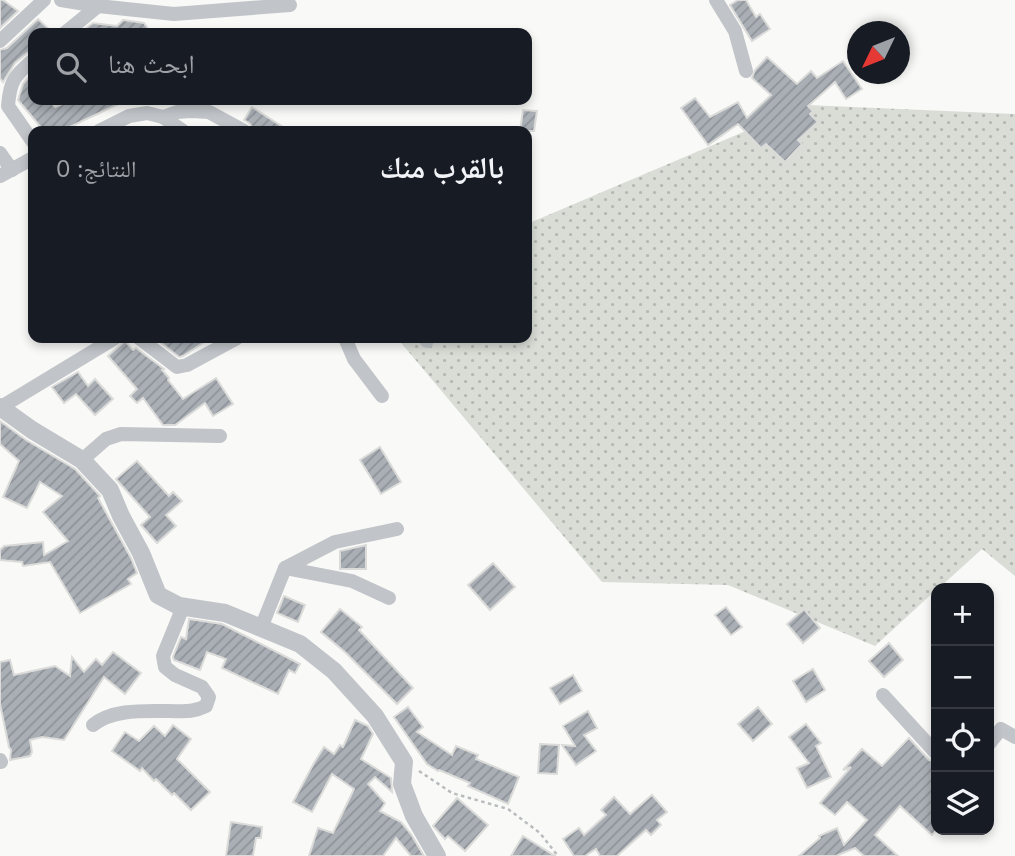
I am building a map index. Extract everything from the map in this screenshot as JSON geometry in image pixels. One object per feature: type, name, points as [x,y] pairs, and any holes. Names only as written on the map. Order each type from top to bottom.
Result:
[{"type":"street","points":[[0,41],[44,0]]},
{"type":"street","points":[[61,0],[174,14],[252,4],[290,5]]},
{"type":"street","points":[[716,0],[736,31],[746,71]]},
{"type":"street","points":[[71,28],[98,6]]},
{"type":"street","points":[[28,64],[18,73],[9,88],[8,106],[28,135]]},
{"type":"street","points":[[163,117],[177,112],[209,112],[235,126]]},
{"type":"street","points":[[112,126],[129,117],[147,113],[163,117],[176,126]]},
{"type":"street","points":[[0,153],[6,173],[28,161]]},
{"type":"street","points":[[107,343],[1,407],[32,430],[82,460],[110,490],[158,595],[179,606],[225,613],[300,644],[334,671],[375,716],[404,762],[402,784],[414,816],[437,856]]},
{"type":"street","points":[[146,343],[177,367],[187,365],[228,343]]},
{"type":"street","points":[[347,343],[354,359],[382,396]]},
{"type":"street","points":[[82,460],[106,439],[121,435],[220,436]]},
{"type":"street","points":[[261,628],[285,568],[335,542],[397,529]]},
{"type":"street","points":[[285,568],[352,581],[388,598]]},
{"type":"street","points":[[93,725],[103,717],[126,712],[195,711],[206,706],[209,697],[202,687],[175,675],[165,667],[163,656],[183,607]]},
{"type":"street","points":[[883,695],[931,748]]},
{"type":"street","points":[[994,738],[1001,729],[1015,737]]},
{"type":"path","points":[[404,762],[452,793],[508,809],[540,832],[558,856]]},
{"type":"shaded area","points":[[807,105],[1015,114],[1015,576],[982,549],[945,583],[931,583],[931,595],[875,646],[728,585],[602,582],[401,343],[532,343],[532,222]]},
{"type":"building","points":[[0,0],[18,11],[0,28]]},
{"type":"building","points":[[738,0],[746,0],[756,17],[760,14],[770,29],[752,41],[730,5]]},
{"type":"building","points":[[38,19],[48,28],[28,28]]},
{"type":"building","points":[[123,20],[144,23],[148,28],[86,28],[93,23],[117,26]]},
{"type":"building","points":[[28,28],[28,53],[15,63],[3,82],[0,78],[0,50],[7,48]]},
{"type":"building","points":[[767,57],[797,84],[811,71],[817,78],[843,61],[847,67],[847,84],[859,84],[862,89],[846,99],[835,82],[808,106],[813,111],[810,114],[818,122],[798,140],[802,144],[785,162],[766,144],[761,148],[738,124],[708,145],[681,108],[695,98],[710,117],[738,102],[747,118],[771,95],[752,78],[755,70]]},
{"type":"building","points":[[28,78],[28,105],[116,105],[72,126],[40,126],[18,100]]},
{"type":"building","points":[[252,107],[281,126],[251,126],[244,120]]},
{"type":"building","points":[[523,110],[537,111],[534,131],[532,126],[521,126]]},
{"type":"building","points":[[123,343],[127,343],[133,350],[136,348],[164,369],[162,370],[168,380],[183,399],[216,378],[233,404],[213,416],[205,403],[175,425],[163,425],[143,398],[137,403],[130,396],[137,389],[108,356]]},
{"type":"building","points":[[161,343],[202,343],[183,356],[179,357]]},
{"type":"building","points":[[78,372],[88,386],[95,379],[113,399],[95,415],[76,394],[64,403],[52,387]]},
{"type":"building","points":[[0,421],[75,469],[100,496],[98,498],[137,573],[128,579],[131,584],[80,613],[50,562],[23,566],[22,562],[0,560],[0,550],[4,546],[43,542],[44,555],[68,541],[43,512],[62,496],[40,482],[27,508],[3,497],[19,461],[0,444]]},
{"type":"building","points":[[380,447],[401,482],[381,494],[360,460]]},
{"type":"building","points":[[137,461],[169,496],[173,492],[182,501],[166,515],[176,526],[157,543],[141,525],[150,517],[116,479]]},
{"type":"building","points":[[366,545],[366,569],[340,569],[340,551]]},
{"type":"building","points":[[493,563],[515,587],[490,610],[468,585]]},
{"type":"building","points":[[284,596],[305,605],[298,622],[277,613]]},
{"type":"building","points":[[726,607],[742,627],[731,635],[715,615]]},
{"type":"building","points":[[340,609],[362,627],[359,630],[413,688],[397,704],[321,632]]},
{"type":"building","points":[[804,609],[820,628],[803,643],[787,624]]},
{"type":"building","points":[[189,619],[222,624],[300,664],[295,673],[289,670],[278,694],[222,668],[226,659],[207,652],[200,670],[174,660],[181,637],[186,639]]},
{"type":"building","points":[[889,643],[903,660],[884,677],[869,661]]},
{"type":"building","points":[[113,652],[141,673],[125,694],[104,677],[64,740],[42,737],[30,740],[30,756],[10,760],[11,750],[0,704],[0,662],[10,660],[14,675],[55,666],[70,676],[72,657],[84,672],[96,659],[102,665]]},
{"type":"building","points":[[813,669],[825,690],[806,702],[793,681]]},
{"type":"building","points":[[573,675],[582,691],[560,704],[550,688]]},
{"type":"building","points":[[408,707],[423,727],[417,732],[452,755],[456,746],[478,755],[476,759],[519,777],[508,804],[427,764],[394,717]]},
{"type":"building","points":[[758,707],[772,724],[753,741],[738,724]]},
{"type":"building","points":[[588,711],[597,728],[584,735],[596,751],[576,765],[562,745],[575,746],[563,726]]},
{"type":"building","points":[[355,720],[368,726],[373,734],[361,759],[391,778],[392,792],[375,777],[368,784],[385,803],[380,811],[401,822],[424,856],[411,856],[396,838],[383,856],[309,856],[318,828],[333,833],[354,789],[332,774],[312,812],[293,802],[324,747],[334,754],[340,745],[343,747]]},
{"type":"building","points":[[806,724],[821,743],[816,746],[831,777],[807,788],[797,768],[809,763],[789,737]]},
{"type":"building","points":[[173,725],[191,739],[177,759],[210,792],[191,810],[142,768],[140,771],[112,751],[125,732],[139,741],[154,726],[165,736]]},
{"type":"building","points":[[909,738],[931,761],[931,834],[900,806],[875,835],[898,856],[864,856],[855,848],[836,856],[799,856],[820,838],[819,836],[837,828],[844,845],[867,820],[847,802],[835,815],[820,803],[851,767],[843,770],[862,749],[882,766]]},
{"type":"building","points":[[540,744],[559,745],[557,774],[538,773]]},
{"type":"building","points":[[652,795],[667,812],[657,820],[661,825],[651,835],[646,830],[617,856],[600,856],[596,849],[585,856],[574,856],[563,839],[579,828],[584,835],[606,815],[601,810],[614,797],[630,814]]},
{"type":"building","points":[[457,798],[488,825],[465,851],[448,836],[445,839],[433,826]]},
{"type":"building","points":[[231,822],[262,827],[261,838],[256,838],[253,856],[226,856]]},
{"type":"building","points":[[523,836],[555,856],[511,856]]}]
